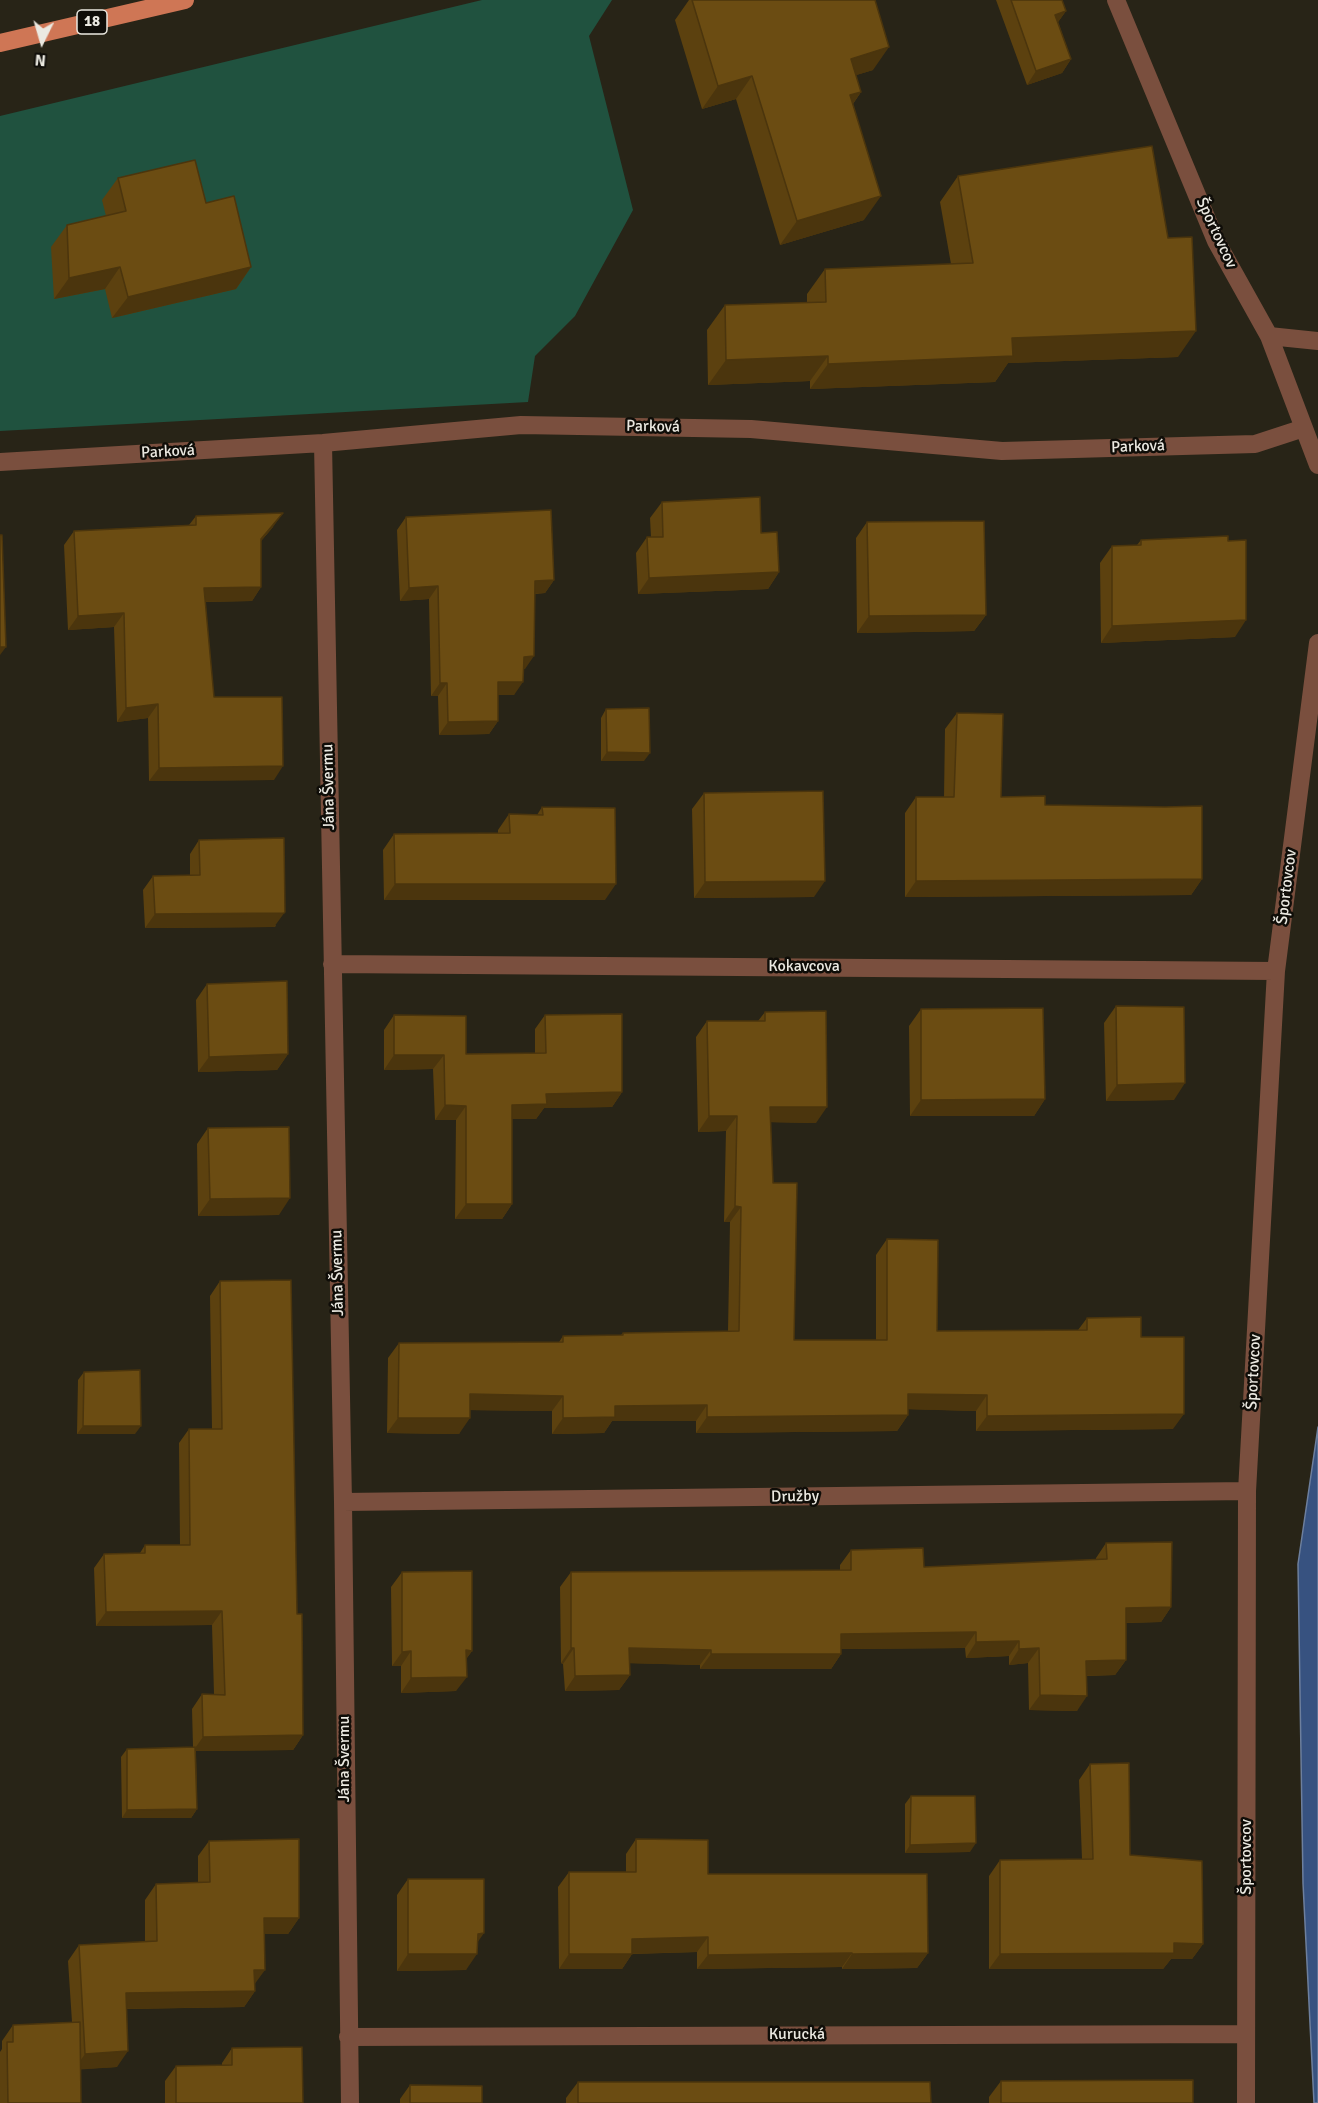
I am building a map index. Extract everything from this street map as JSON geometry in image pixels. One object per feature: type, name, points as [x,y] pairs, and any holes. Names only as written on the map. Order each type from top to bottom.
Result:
[{"type":"main road","name":"18","points":[[0,43],[185,0]]},
{"type":"street","name":"Športovcov","points":[[1116,0],[1216,241],[1269,336],[1318,465]]},
{"type":"street","points":[[1269,336],[1318,340]]},
{"type":"street","name":"Parková","points":[[0,462],[323,443],[521,425],[751,429],[1002,451],[1255,444],[1304,428]]},
{"type":"street","name":"Jána Švermu","points":[[323,443],[343,1502],[350,2103]]},
{"type":"street","name":"Športovcov","points":[[1246,2103],[1247,1491],[1276,970],[1318,644]]},
{"type":"street","name":"Kokavcova","points":[[332,964],[1276,970]]},
{"type":"street","name":"Družby","points":[[343,1502],[1247,1491]]},
{"type":"street","name":"Kurucká","points":[[348,2037],[1246,2034]]},
{"type":"green space","points":[[482,0],[612,0],[589,36],[633,210],[575,316],[535,356],[528,402],[0,431],[0,116]]},
{"type":"water","points":[[1318,1427],[1318,2103],[1314,2103],[1303,1883],[1298,1564]]},
{"type":"building","points":[[692,0],[875,0],[889,47],[851,59],[861,92],[850,95],[881,196],[797,221],[752,76],[718,86]]},
{"type":"building","points":[[1011,0],[1062,0],[1066,11],[1055,15],[1071,59],[1036,71]]},
{"type":"building","points":[[1152,146],[1168,238],[1192,237],[1196,331],[1012,338],[1013,356],[828,364],[828,356],[726,360],[725,305],[826,302],[825,269],[973,263],[958,176]]},
{"type":"building","points":[[195,160],[206,203],[234,196],[251,267],[128,297],[120,267],[69,278],[67,225],[126,211],[118,178]]},
{"type":"building","points":[[760,497],[761,533],[777,532],[779,572],[649,578],[647,537],[663,537],[662,502]]},
{"type":"building","points":[[551,510],[554,580],[535,581],[534,656],[524,657],[523,682],[498,682],[498,721],[448,722],[447,683],[440,683],[438,586],[409,588],[406,517]]},
{"type":"building","points":[[283,513],[261,539],[261,587],[204,588],[214,697],[282,697],[283,766],[159,768],[158,704],[126,708],[124,613],[78,616],[74,531],[196,525],[196,516]]},
{"type":"building","points":[[984,521],[986,615],[869,616],[867,522]]},
{"type":"building","points":[[0,535],[2,535],[6,647],[0,647]]},
{"type":"building","points":[[1228,536],[1228,541],[1246,540],[1246,620],[1112,626],[1112,546],[1141,545],[1141,540]]},
{"type":"building","points":[[649,708],[650,753],[607,752],[606,709]]},
{"type":"building","points":[[957,713],[1003,714],[1001,797],[1045,796],[1045,805],[1202,806],[1202,879],[916,881],[916,797],[954,797]]},
{"type":"building","points":[[823,791],[825,881],[705,882],[704,793]]},
{"type":"building","points":[[542,807],[615,808],[616,884],[395,884],[394,834],[510,833],[509,814],[543,815]]},
{"type":"building","points":[[284,838],[284,913],[155,914],[153,876],[200,875],[199,840]]},
{"type":"building","points":[[287,981],[288,1054],[209,1057],[207,984]]},
{"type":"building","points":[[1116,1006],[1184,1007],[1185,1083],[1117,1085]]},
{"type":"building","points":[[1043,1008],[1045,1099],[921,1100],[921,1009]]},
{"type":"building","points":[[826,1011],[827,1107],[770,1107],[773,1183],[797,1183],[794,1340],[887,1340],[887,1239],[938,1240],[937,1331],[1087,1330],[1087,1318],[1141,1317],[1141,1337],[1184,1337],[1184,1414],[987,1416],[987,1395],[908,1394],[908,1415],[707,1417],[707,1405],[615,1406],[615,1417],[563,1418],[563,1396],[470,1394],[470,1418],[398,1418],[399,1343],[563,1342],[563,1336],[739,1331],[741,1207],[735,1206],[737,1116],[709,1116],[707,1021],[765,1021],[765,1012]]},
{"type":"building","points":[[622,1014],[622,1092],[546,1094],[547,1104],[512,1105],[512,1204],[466,1204],[466,1106],[445,1105],[444,1055],[394,1055],[394,1015],[466,1016],[466,1054],[546,1053],[545,1015]]},
{"type":"building","points":[[289,1127],[290,1198],[210,1199],[208,1128]]},
{"type":"building","points":[[291,1280],[297,1614],[302,1614],[303,1735],[203,1737],[202,1694],[225,1695],[222,1611],[106,1612],[104,1554],[145,1553],[145,1545],[190,1545],[189,1429],[222,1429],[220,1281]]},
{"type":"building","points":[[140,1370],[141,1426],[83,1426],[84,1372]]},
{"type":"building","points":[[1172,1542],[1171,1607],[1126,1608],[1126,1660],[1086,1661],[1087,1696],[1040,1695],[1039,1648],[1019,1649],[1019,1641],[976,1642],[976,1632],[841,1634],[841,1654],[711,1654],[711,1650],[629,1648],[630,1675],[575,1676],[574,1648],[571,1648],[571,1572],[851,1570],[851,1550],[923,1548],[924,1567],[1107,1559],[1106,1543]]},
{"type":"building","points":[[472,1571],[472,1651],[466,1650],[467,1677],[411,1678],[411,1651],[402,1652],[402,1572]]},
{"type":"building","points":[[195,1747],[197,1809],[127,1810],[127,1749]]},
{"type":"building","points":[[1129,1763],[1130,1855],[1202,1861],[1203,1944],[1174,1943],[1174,1953],[1000,1954],[1000,1860],[1093,1859],[1090,1764]]},
{"type":"building","points":[[911,1796],[975,1796],[976,1843],[910,1845]]},
{"type":"building","points":[[299,1839],[299,1918],[264,1918],[265,1970],[254,1970],[255,1991],[126,1993],[128,2051],[85,2054],[79,1945],[157,1941],[156,1884],[210,1882],[209,1841]]},
{"type":"building","points":[[636,1839],[708,1840],[708,1874],[927,1874],[928,1953],[708,1955],[708,1937],[632,1939],[632,1954],[569,1954],[569,1872],[636,1872]]},
{"type":"building","points":[[408,1879],[484,1879],[484,1933],[478,1934],[477,1954],[408,1954]]},
{"type":"building","points":[[80,2022],[81,2103],[8,2103],[7,2042],[13,2042],[13,2025]]},
{"type":"building","points":[[302,2047],[303,2103],[176,2103],[176,2066],[232,2065],[232,2048]]},
{"type":"building","points":[[1193,2080],[1193,2103],[1001,2103],[1001,2081]]},
{"type":"building","points":[[578,2082],[930,2082],[931,2103],[578,2103]]},
{"type":"building","points":[[410,2085],[482,2086],[482,2103],[410,2103]]}]
